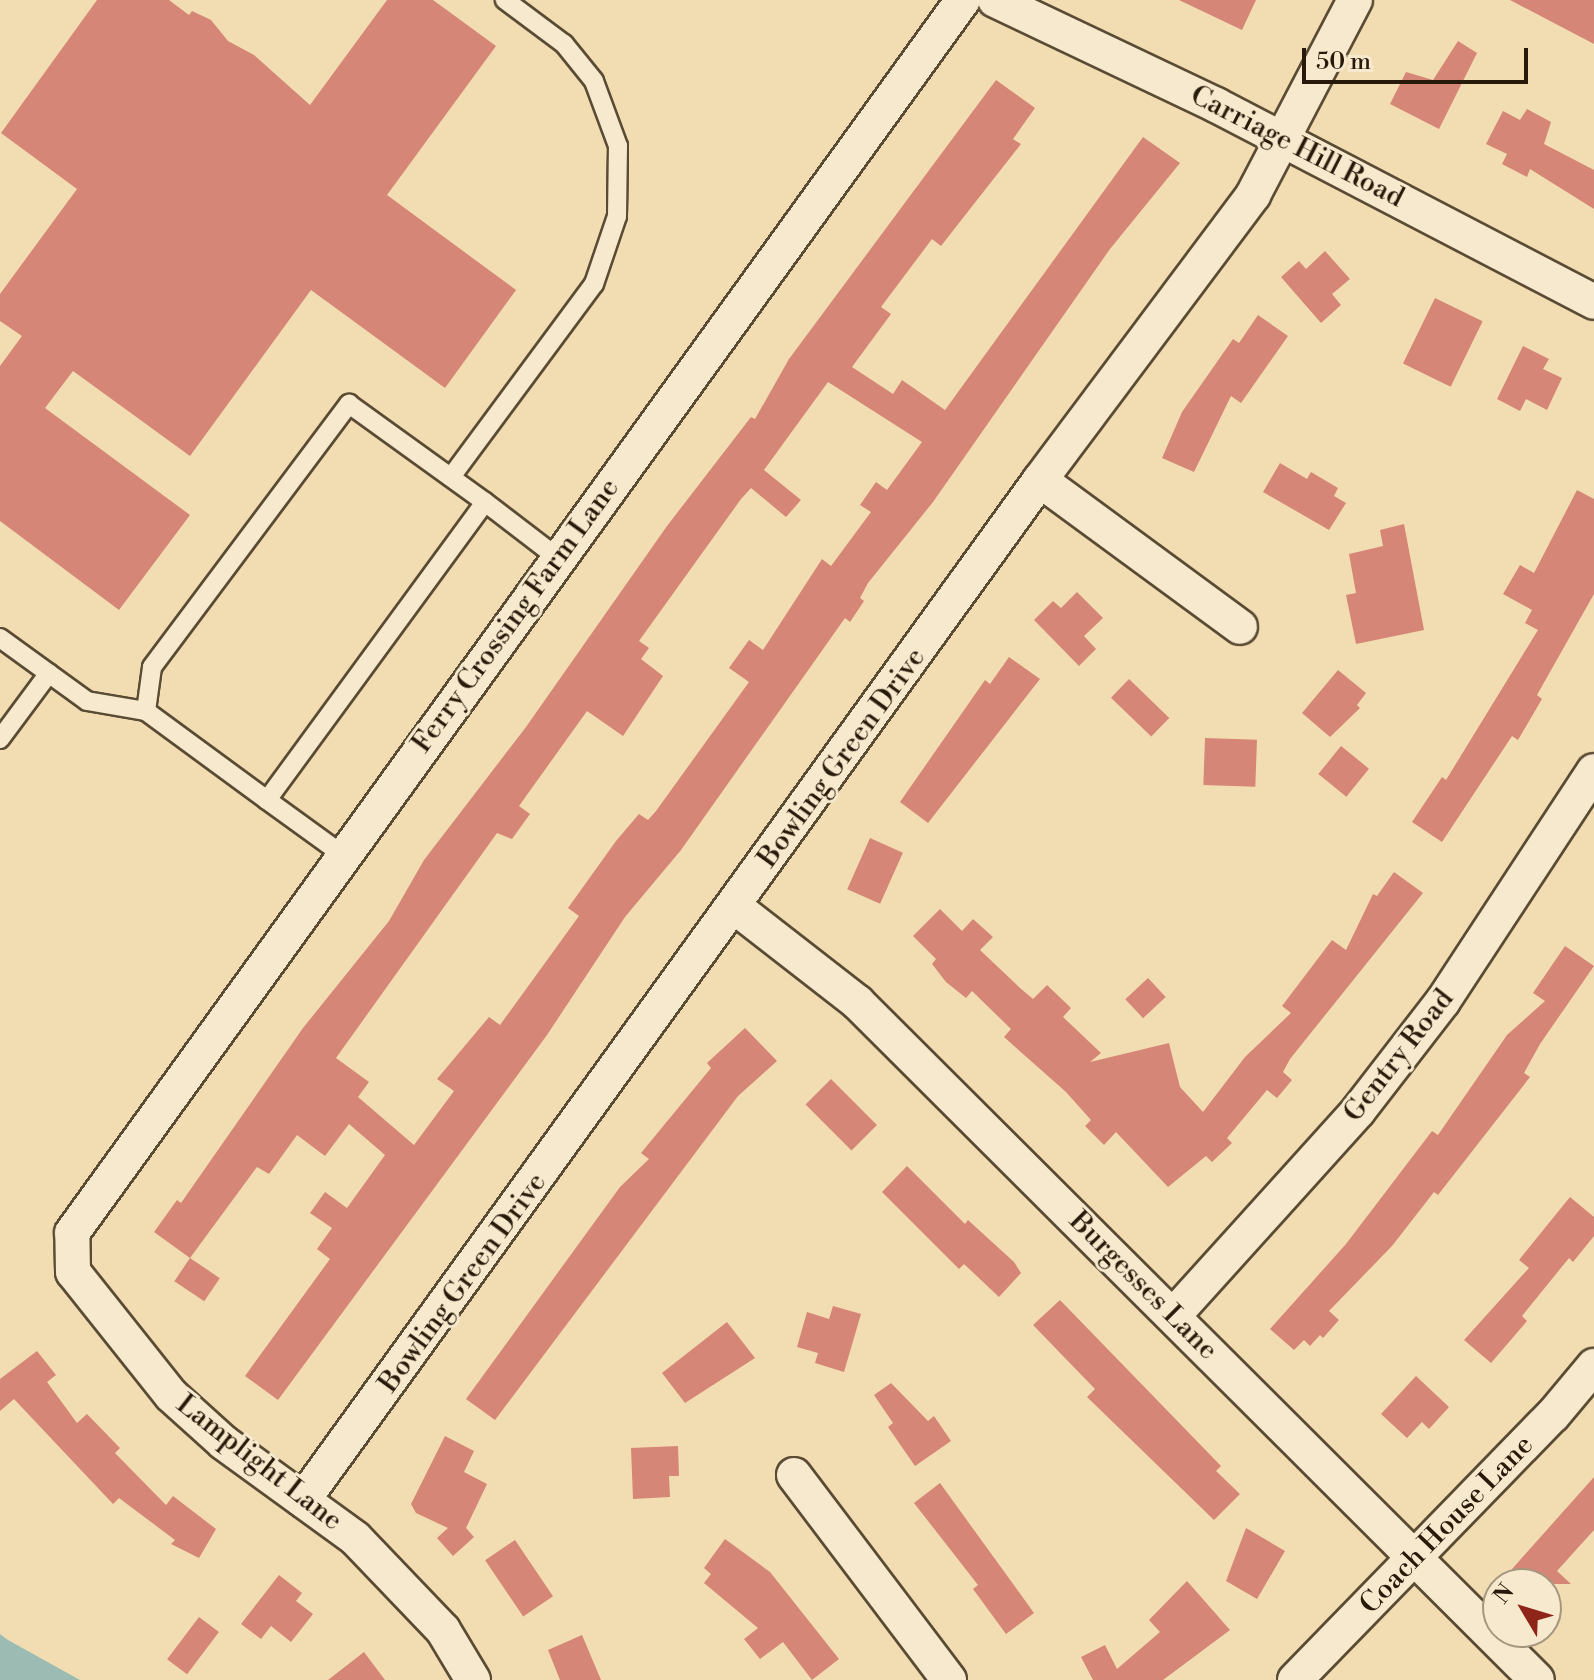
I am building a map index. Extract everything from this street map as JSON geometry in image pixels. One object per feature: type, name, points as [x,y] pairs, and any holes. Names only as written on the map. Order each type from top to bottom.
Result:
[{"type":"street","name":"Ferry Crossing Farm Lane","points":[[72,1233],[963,0]]},
{"type":"street","name":"Carriage Hill Road","points":[[995,0],[1286,141],[1594,302]]},
{"type":"street","name":"Bowling Green Drive","points":[[303,1500],[735,907],[1040,480],[1253,195],[1286,141],[1355,0]]},
{"type":"street","points":[[1040,480],[1240,627]]},
{"type":"street","name":"Gentry Road","points":[[1173,1316],[1268,1216],[1368,1099],[1523,886],[1594,771]]},
{"type":"street","name":"Burgesses Lane","points":[[735,907],[857,1002],[1537,1680]]},
{"type":"street","name":"Lamplight Lane","points":[[72,1233],[73,1272],[125,1343],[223,1442],[355,1538],[407,1588],[443,1630],[473,1680]]},
{"type":"street","name":"Coach House Lane","points":[[1295,1680],[1416,1558],[1594,1366]]},
{"type":"street","points":[[794,1475],[949,1680]]},
{"type":"lane","points":[[451,477],[594,284],[617,216],[618,146],[594,81],[564,44],[505,0]]},
{"type":"lane","points":[[146,711],[152,667],[349,404],[558,558]]},
{"type":"lane","points":[[267,800],[485,502]]},
{"type":"lane","points":[[0,638],[87,701],[146,711],[343,855]]},
{"type":"lane","points":[[0,739],[49,673]]},
{"type":"water","points":[[0,1634],[8,1640],[80,1680],[0,1680]]},
{"type":"building","points":[[97,0],[169,0],[189,15],[192,11],[211,20],[228,41],[254,55],[310,105],[387,0],[433,0],[496,46],[387,195],[516,290],[445,388],[311,290],[190,456],[73,371],[45,408],[190,515],[119,610],[0,521],[0,366],[22,336],[0,321],[0,294],[77,189],[1,133]]},
{"type":"building","points":[[1179,0],[1256,0],[1242,30]]},
{"type":"building","points":[[1510,0],[1594,0],[1594,44]]},
{"type":"building","points":[[1458,41],[1477,53],[1439,129],[1390,104],[1406,72],[1433,80]]},
{"type":"building","points":[[996,80],[1035,108],[1013,139],[1021,144],[941,246],[932,239],[881,307],[891,314],[852,367],[893,394],[902,380],[945,410],[1143,137],[1180,163],[1110,249],[933,502],[868,583],[860,598],[864,601],[850,622],[845,618],[681,850],[625,917],[547,1035],[278,1400],[245,1376],[330,1259],[317,1249],[332,1228],[310,1213],[325,1192],[347,1208],[385,1155],[349,1124],[325,1156],[297,1135],[269,1174],[257,1167],[190,1258],[154,1232],[177,1200],[181,1203],[303,1028],[389,921],[424,860],[526,727],[667,526],[751,417],[755,419],[789,359]],"holes":[[[828,382],[922,442],[887,490],[876,482],[860,505],[871,512],[831,566],[822,559],[763,650],[749,640],[729,668],[749,682],[656,811],[648,820],[639,814],[616,841],[568,908],[579,916],[500,1025],[489,1017],[437,1079],[454,1091],[414,1145],[358,1097],[369,1082],[336,1058],[497,833],[512,839],[530,814],[519,806],[587,711],[623,736],[663,676],[641,659],[649,648],[639,641],[751,488],[786,517],[801,500],[764,470]]]},
{"type":"building","points":[[1527,109],[1551,122],[1544,144],[1594,170],[1594,209],[1530,169],[1527,177],[1502,164],[1507,154],[1486,144],[1503,111],[1520,120]]},
{"type":"building","points":[[1325,251],[1350,279],[1332,294],[1341,305],[1321,323],[1281,277],[1299,261],[1306,269]]},
{"type":"building","points":[[1435,298],[1483,321],[1451,387],[1403,364]]},
{"type":"building","points":[[1258,315],[1288,336],[1241,403],[1231,396],[1194,472],[1162,458],[1182,412],[1233,339],[1239,343]]},
{"type":"building","points":[[1523,346],[1549,359],[1543,369],[1562,378],[1547,410],[1526,399],[1520,411],[1497,399]]},
{"type":"building","points":[[1280,463],[1307,479],[1311,472],[1338,488],[1334,496],[1346,503],[1329,530],[1263,492]]},
{"type":"building","points":[[1577,490],[1594,499],[1594,594],[1537,695],[1542,699],[1518,740],[1512,736],[1442,842],[1412,822],[1442,777],[1446,780],[1538,630],[1525,623],[1532,610],[1503,594],[1520,565],[1534,573]]},
{"type":"building","points":[[1404,524],[1424,630],[1356,644],[1346,595],[1356,593],[1349,554],[1383,546],[1380,530]]},
{"type":"building","points":[[1077,592],[1103,618],[1084,636],[1096,649],[1079,666],[1034,620],[1053,601],[1061,608]]},
{"type":"building","points":[[1009,657],[1040,679],[928,823],[900,802],[985,680],[990,684]]},
{"type":"building","points":[[1338,670],[1366,693],[1357,705],[1360,708],[1330,737],[1302,713]]},
{"type":"building","points":[[1129,679],[1169,718],[1151,737],[1111,698]]},
{"type":"building","points":[[1205,738],[1257,740],[1255,787],[1203,785]]},
{"type":"building","points":[[1341,746],[1369,769],[1346,797],[1318,774]]},
{"type":"building","points":[[870,838],[903,853],[880,904],[847,889]]},
{"type":"building","points":[[1394,872],[1423,893],[1290,1059],[1283,1072],[1292,1080],[1277,1098],[1267,1090],[1227,1138],[1232,1143],[1212,1162],[1206,1156],[1168,1187],[1116,1132],[1104,1145],[1085,1126],[1091,1120],[1066,1092],[1004,1037],[1011,1029],[972,991],[966,998],[946,982],[932,964],[936,959],[913,936],[940,909],[962,931],[973,919],[993,937],[980,950],[1020,988],[1033,999],[1047,985],[1071,1008],[1063,1017],[1101,1053],[1090,1062],[1169,1043],[1180,1087],[1203,1112],[1245,1057],[1291,1013],[1282,1006],[1332,940],[1346,950],[1373,894],[1377,896]]},
{"type":"building","points":[[1565,946],[1594,966],[1540,1044],[1524,1073],[1530,1077],[1438,1195],[1434,1192],[1392,1246],[1329,1311],[1339,1320],[1323,1338],[1320,1335],[1310,1346],[1304,1340],[1294,1350],[1270,1329],[1346,1244],[1432,1131],[1438,1135],[1507,1035],[1545,1001],[1533,993]]},
{"type":"building","points":[[1148,978],[1166,997],[1143,1018],[1125,999]]},
{"type":"building","points":[[745,1028],[777,1061],[738,1096],[495,1420],[466,1399],[620,1187],[649,1159],[641,1153],[711,1068],[707,1063]]},
{"type":"building","points":[[831,1079],[877,1125],[852,1150],[806,1104]]},
{"type":"building","points":[[907,1166],[965,1224],[968,1220],[1014,1262],[1021,1273],[999,1297],[964,1264],[959,1269],[882,1192]]},
{"type":"building","points":[[1570,1197],[1594,1217],[1594,1236],[1573,1262],[1569,1258],[1522,1316],[1527,1321],[1491,1363],[1464,1340],[1529,1268],[1519,1260]]},
{"type":"building","points":[[190,1258],[220,1278],[204,1301],[174,1281]]},
{"type":"building","points":[[1060,1300],[1221,1466],[1216,1471],[1240,1494],[1214,1520],[1087,1397],[1095,1389],[1033,1325]]},
{"type":"building","points":[[833,1306],[861,1314],[844,1372],[815,1363],[818,1353],[797,1347],[807,1312],[829,1319]]},
{"type":"building","points":[[727,1322],[755,1358],[685,1403],[662,1373]]},
{"type":"building","points":[[37,1351],[56,1375],[47,1382],[77,1423],[87,1414],[120,1448],[115,1453],[166,1505],[173,1496],[216,1529],[199,1558],[171,1544],[175,1540],[119,1498],[113,1504],[14,1399],[0,1411],[0,1379]]},
{"type":"building","points":[[1416,1376],[1449,1407],[1429,1429],[1422,1422],[1407,1438],[1381,1414]]},
{"type":"building","points":[[891,1383],[928,1421],[934,1416],[951,1441],[915,1466],[888,1427],[893,1423],[874,1395]]},
{"type":"building","points":[[445,1436],[474,1451],[464,1472],[487,1484],[466,1528],[474,1537],[453,1556],[437,1538],[448,1528],[416,1513],[411,1504]]},
{"type":"building","points":[[678,1446],[679,1476],[669,1476],[670,1497],[633,1499],[631,1448]]},
{"type":"building","points":[[1594,1477],[1594,1530],[1560,1568],[1513,1568]]},
{"type":"building","points":[[940,1483],[1034,1613],[1006,1634],[973,1589],[978,1585],[914,1503]]},
{"type":"building","points":[[1246,1528],[1285,1551],[1257,1599],[1226,1581]]},
{"type":"building","points":[[725,1539],[770,1572],[839,1659],[812,1680],[783,1642],[760,1659],[744,1639],[758,1628],[704,1583],[711,1574],[704,1568]]},
{"type":"building","points":[[515,1540],[553,1596],[523,1617],[485,1560]]},
{"type":"building","points":[[279,1575],[302,1593],[296,1601],[313,1614],[291,1642],[271,1626],[261,1639],[241,1624]]},
{"type":"building","points":[[1187,1581],[1230,1630],[1163,1680],[1093,1680],[1081,1657],[1105,1645],[1117,1669],[1160,1632],[1149,1620]]},
{"type":"building","points":[[199,1617],[219,1632],[187,1674],[167,1659]]},
{"type":"building","points":[[582,1635],[601,1680],[560,1680],[548,1650]]},
{"type":"building","points":[[364,1652],[385,1680],[328,1680]]}]
